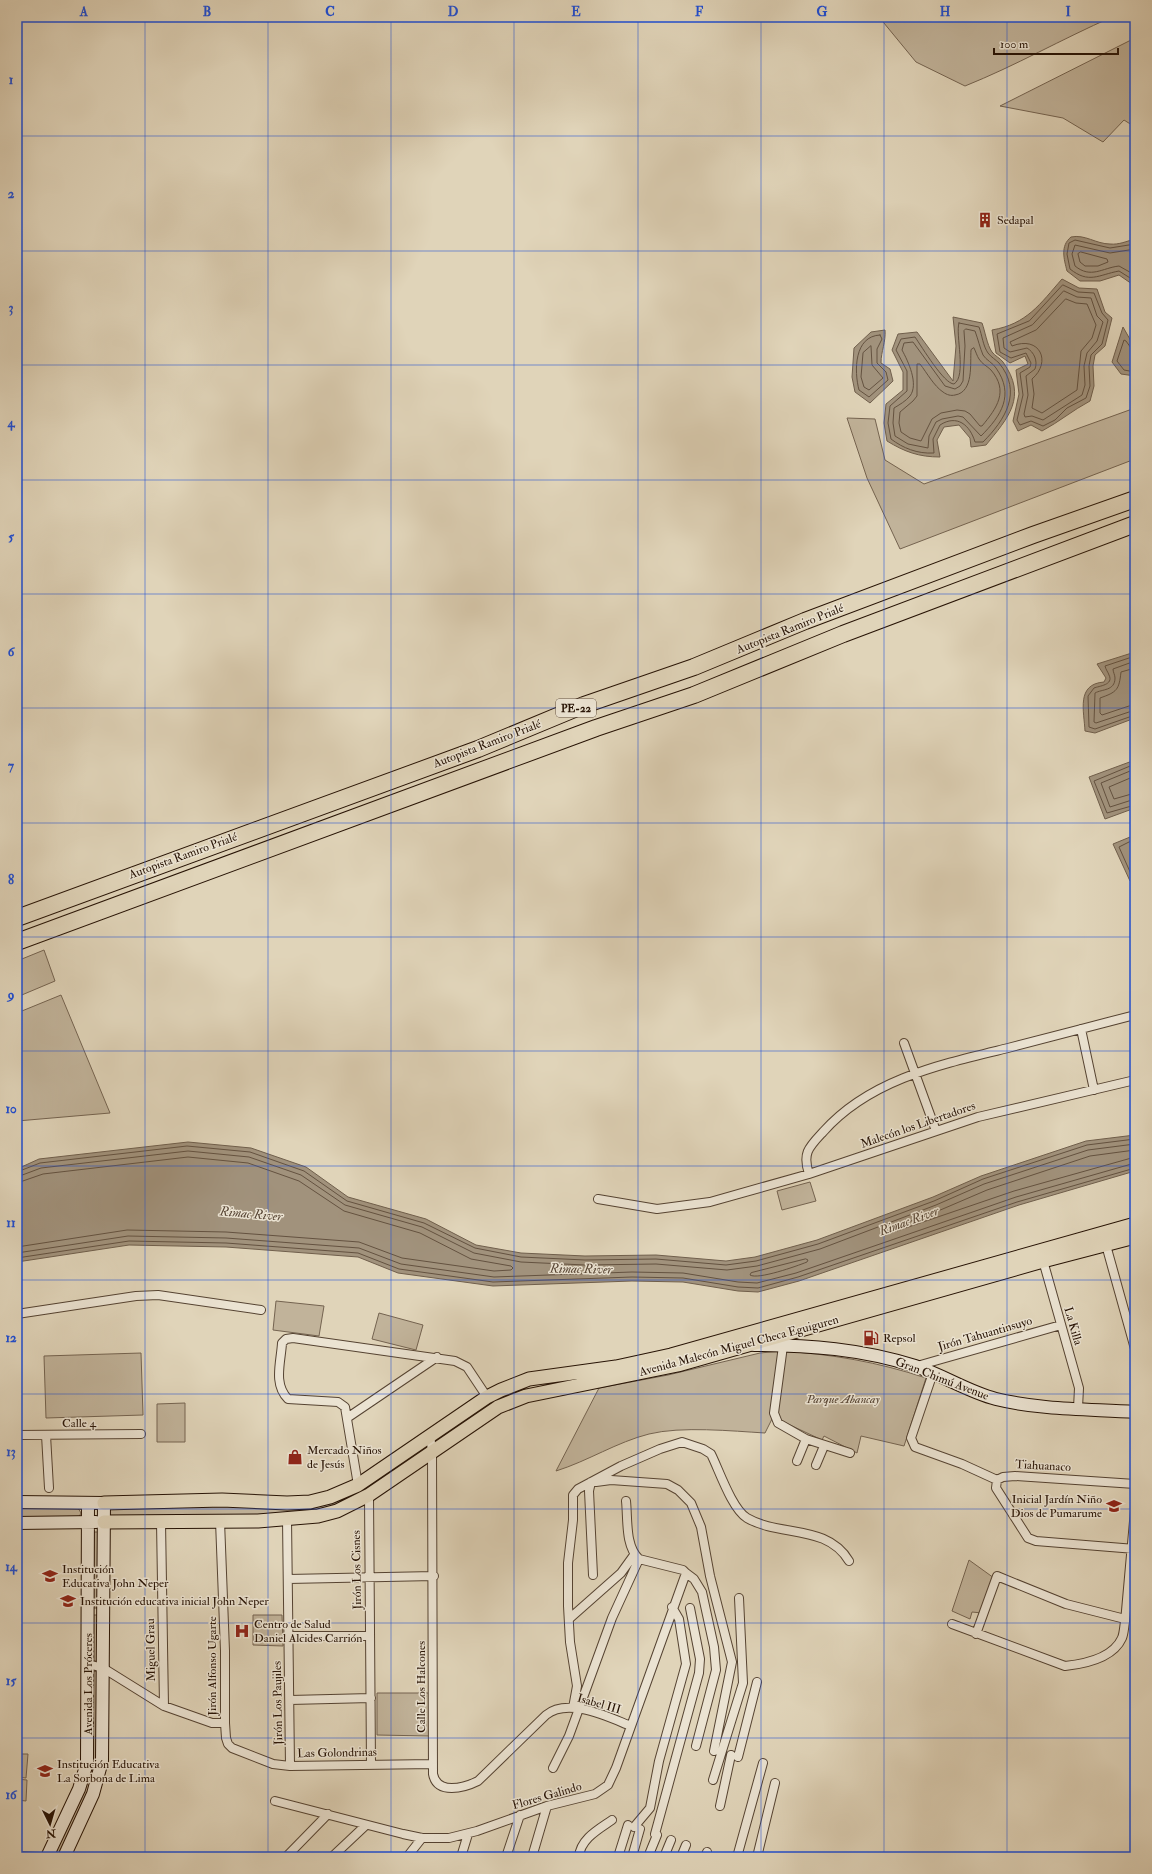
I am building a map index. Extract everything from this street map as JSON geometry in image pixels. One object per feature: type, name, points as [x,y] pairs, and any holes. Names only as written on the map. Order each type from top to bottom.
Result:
[{"type":"highway","name":"Autopista Ramiro Prialé","points":[[17,918],[478,749],[584,705],[694,667],[805,621],[1033,535],[1135,499]]},
{"type":"highway","name":"Autopista Ramiro Prialé","points":[[17,942],[589,731],[694,695],[843,634],[1135,524]]},
{"type":"main road","name":"Avenida Malecón Miguel Checa Eguiguren","points":[[104,1522],[220,1522],[287,1519],[318,1516],[337,1511],[369,1495],[498,1407],[526,1396],[678,1365],[1041,1256],[1135,1224]]},
{"type":"main road","name":"Avenida Malecón Miguel Checa Eguiguren","points":[[104,1503],[222,1500],[286,1503],[310,1502],[330,1497],[358,1485],[487,1397],[528,1379],[616,1367],[1041,1256],[1106,1245],[1135,1237]]},
{"type":"main road","name":"Gran Chimú Avenue","points":[[701,1346],[783,1346],[826,1348],[855,1352],[916,1367],[994,1399],[1029,1405],[1135,1412]]},
{"type":"main road","points":[[17,1502],[104,1503]]},
{"type":"main road","name":"Avenida Los Próceres","points":[[47,1857],[79,1789],[87,1763],[88,1503]]},
{"type":"main road","name":"Avenida Los Próceres","points":[[64,1857],[93,1794],[102,1761],[104,1503]]},
{"type":"main road","points":[[17,1523],[104,1522]]},
{"type":"main road","points":[[88,1611],[103,1612]]},
{"type":"street","points":[[809,1174],[805,1164],[806,1154],[812,1144],[838,1116],[873,1092],[930,1067],[1135,1016]]},
{"type":"street","points":[[1081,1029],[1094,1090]]},
{"type":"street","points":[[904,1043],[936,1131]]},
{"type":"street","name":"Malecón los Libertadores","points":[[598,1199],[657,1209],[710,1202],[809,1174],[978,1117],[1135,1080]]},
{"type":"street","points":[[1106,1245],[1135,1349]]},
{"type":"street","name":"La Killa","points":[[1041,1256],[1079,1388],[1078,1408]]},
{"type":"street","points":[[17,1314],[136,1296],[158,1295],[261,1310]]},
{"type":"street","name":"Jirón Tahuantinsuyo","points":[[916,1367],[1060,1325]]},
{"type":"street","points":[[358,1485],[345,1407],[338,1402],[288,1398],[281,1392],[278,1382],[282,1343],[286,1340],[293,1338],[437,1357],[462,1364],[487,1397]]},
{"type":"street","points":[[783,1346],[775,1416],[778,1423],[806,1439],[824,1446],[850,1453]]},
{"type":"street","points":[[347,1418],[437,1357]]},
{"type":"street","points":[[933,1373],[911,1438],[915,1447],[962,1464],[997,1480],[996,1488],[1028,1538],[1036,1541],[1133,1548]]},
{"type":"street","name":"Calle 4","points":[[17,1435],[140,1434]]},
{"type":"street","points":[[46,1435],[49,1488]]},
{"type":"street","name":"Calle Los Halcones","points":[[430,1435],[432,1451],[434,1576],[434,1778],[439,1785],[443,1787],[455,1788],[472,1784],[483,1778],[546,1715],[560,1708]]},
{"type":"street","points":[[797,1461],[806,1439]]},
{"type":"street","points":[[576,1709],[577,1686],[570,1642],[568,1563],[573,1520],[573,1495],[578,1489],[621,1466],[660,1449],[682,1442],[696,1446],[711,1454],[738,1509],[747,1518],[784,1530],[816,1535],[833,1543],[849,1560]]},
{"type":"street","points":[[816,1465],[824,1446]]},
{"type":"street","name":"Tiahuanaco","points":[[997,1480],[1003,1476],[1015,1476],[1135,1484]]},
{"type":"street","points":[[591,1482],[611,1480],[667,1484],[678,1490],[691,1503],[701,1527],[707,1563],[732,1662],[714,1751]]},
{"type":"street","points":[[591,1482],[589,1491],[593,1575]]},
{"type":"street","name":"Jirón Los Cisnes","points":[[369,1495],[371,1765]]},
{"type":"street","points":[[552,1768],[566,1743],[576,1709],[637,1557],[629,1540],[626,1501]]},
{"type":"street","points":[[952,1624],[1065,1666],[1078,1665],[1108,1654],[1122,1638],[1133,1548],[1135,1510]]},
{"type":"street","name":"Jirón Los Paujiles","points":[[287,1519],[290,1766]]},
{"type":"street","name":"Miguel Grau","points":[[162,1522],[164,1706]]},
{"type":"street","name":"Jirón Alfonso Ugarte","points":[[220,1522],[225,1651],[226,1738]]},
{"type":"street","points":[[569,1620],[637,1557]]},
{"type":"street","points":[[637,1557],[684,1570],[686,1575],[694,1579],[702,1592],[714,1647],[716,1670],[696,1746]]},
{"type":"street","name":"Flores Galindo","points":[[275,1801],[422,1838],[449,1838],[468,1834],[547,1806],[595,1794],[608,1785],[616,1768],[672,1607],[686,1575]]},
{"type":"street","points":[[288,1579],[434,1576]]},
{"type":"street","points":[[976,1634],[997,1576],[1066,1604],[1125,1619]]},
{"type":"street","points":[[713,1780],[743,1683],[739,1598]]},
{"type":"street","points":[[618,1857],[634,1827],[650,1808],[659,1761],[686,1664],[679,1619],[672,1607]]},
{"type":"street","points":[[648,1857],[656,1835],[699,1673],[700,1659],[690,1608]]},
{"type":"street","points":[[289,1636],[370,1636]]},
{"type":"street","points":[[88,1664],[103,1668],[164,1706],[212,1723],[225,1723]]},
{"type":"street","points":[[720,1806],[757,1682]]},
{"type":"street","points":[[290,1700],[371,1698]]},
{"type":"street","name":"Isabel III","points":[[560,1708],[576,1709],[631,1726]]},
{"type":"street","name":"Las Golondrinas","points":[[226,1738],[228,1744],[232,1748],[273,1764],[290,1766],[433,1764]]},
{"type":"street","points":[[737,1857],[763,1763]]},
{"type":"street","points":[[757,1857],[775,1783]]},
{"type":"street","points":[[532,1857],[547,1806]]},
{"type":"street","points":[[286,1857],[328,1814]]},
{"type":"street","points":[[506,1857],[520,1815]]},
{"type":"street","points":[[579,1857],[583,1844],[591,1835],[612,1820]]},
{"type":"street","points":[[332,1857],[366,1825]]},
{"type":"street","points":[[632,1857],[634,1827]]},
{"type":"street","points":[[461,1857],[468,1834]]},
{"type":"street","points":[[407,1857],[422,1838]]},
{"type":"street","points":[[664,1857],[671,1840]]},
{"type":"street","points":[[681,1857],[686,1845]]},
{"type":"street","points":[[17,1856],[40,1857]]},
{"type":"green space","points":[[879,17],[1112,17],[1002,70],[965,86],[916,62]]},
{"type":"green space","points":[[1135,38],[1135,127],[1124,120],[1103,142],[1063,118],[1000,106]]},
{"type":"green space","points":[[1135,408],[1135,459],[900,549],[867,478],[847,418],[875,419],[885,460],[924,484]]},
{"type":"green space","points":[[44,950],[55,981],[17,997],[17,961]]},
{"type":"green space","points":[[61,995],[110,1113],[17,1121],[17,1013]]},
{"type":"green space","points":[[810,1182],[816,1201],[782,1210],[777,1191]]},
{"type":"green space","points":[[276,1301],[324,1306],[319,1336],[273,1330]]},
{"type":"green space","points":[[379,1313],[423,1325],[416,1350],[372,1339]]},
{"type":"green space","name":"Parque Abancay","points":[[781,1351],[818,1354],[872,1363],[926,1378],[904,1446],[861,1436],[857,1453],[824,1436],[822,1440],[773,1417],[765,1433],[676,1430],[649,1434],[637,1437],[556,1471],[599,1388],[668,1375],[760,1353]]},
{"type":"green space","points":[[141,1353],[143,1415],[46,1418],[44,1356]]},
{"type":"green space","points":[[185,1403],[185,1442],[157,1442],[157,1404]]},
{"type":"green space","points":[[421,1446],[426,1452],[359,1497],[311,1513],[111,1519],[107,1514],[108,1507],[313,1505]]},
{"type":"green space","points":[[17,1506],[78,1508],[81,1513],[79,1517],[17,1520]]},
{"type":"green space","points":[[94,1532],[99,1532],[98,1608],[93,1608]]},
{"type":"green space","points":[[969,1560],[994,1578],[982,1613],[972,1612],[970,1619],[952,1611]]},
{"type":"green space","points":[[98,1615],[97,1661],[92,1661],[91,1617]]},
{"type":"green space","points":[[253,1615],[282,1615],[283,1646],[253,1645]]},
{"type":"green space","points":[[97,1671],[99,1743],[96,1773],[60,1857],[54,1856],[81,1792],[93,1672]]},
{"type":"green space","points":[[377,1693],[430,1693],[430,1736],[377,1735]]},
{"type":"green space","points":[[17,1754],[28,1754],[26,1778],[17,1777]]},
{"type":"green space","points":[[17,1779],[27,1780],[26,1801],[17,1800]]},
{"type":"water","points":[[1076,236],[1086,238],[1105,244],[1120,243],[1135,239],[1135,291],[1132,284],[1119,275],[1100,281],[1080,281],[1067,271],[1064,249],[1065,244],[1071,237]]},
{"type":"water","points":[[1062,279],[1079,288],[1097,289],[1105,312],[1112,318],[1105,346],[1095,355],[1093,366],[1094,386],[1090,401],[1042,431],[1031,425],[1018,431],[1013,421],[1019,394],[1016,370],[1028,364],[1025,356],[1010,363],[996,353],[992,330],[1015,323],[1024,318],[1039,305]]},
{"type":"water","points":[[953,317],[982,323],[990,349],[1003,362],[1014,386],[1012,406],[1008,416],[986,445],[971,447],[970,438],[959,425],[944,427],[937,440],[940,457],[912,453],[887,441],[884,423],[886,404],[903,390],[903,372],[892,350],[898,334],[917,332],[953,381],[956,346]]},
{"type":"water","points":[[1123,327],[1135,348],[1135,376],[1121,374],[1112,362]]},
{"type":"water","points":[[885,330],[881,363],[890,369],[893,381],[870,403],[855,392],[852,377],[854,348],[871,332]]},
{"type":"water","points":[[1135,652],[1135,718],[1095,733],[1085,731],[1083,707],[1085,693],[1095,684],[1104,682],[1106,678],[1097,664]]},
{"type":"water","points":[[1135,760],[1135,808],[1105,819],[1089,777]]},
{"type":"water","points":[[1135,835],[1135,879],[1130,881],[1113,844]]},
{"type":"water","name":"Rimac River","points":[[1135,1135],[1135,1171],[1019,1205],[799,1281],[758,1292],[738,1291],[683,1282],[632,1281],[493,1286],[398,1273],[358,1257],[226,1247],[129,1245],[17,1262],[17,1169],[39,1159],[188,1142],[251,1148],[306,1167],[348,1197],[426,1219],[476,1245],[521,1253],[585,1256],[656,1255],[726,1261],[755,1257],[817,1240],[933,1197],[981,1176],[1086,1141]]},
{"type":"place","name":"Sedapal","points":[[985,220]]},
{"type":"place","name":"Repsol","points":[[871,1338]]},
{"type":"place","name":"Mercado Niños de Jesús","points":[[295,1457]]},
{"type":"place","name":"Inicial Jardín Niño Dios de Pumarume","points":[[1114,1506]]},
{"type":"place","name":"Institución Educativa John Neper","points":[[50,1576]]},
{"type":"place","name":"Institución educativa inicial John Neper","points":[[68,1601]]},
{"type":"place","name":"Centro de Salud Daniel Alcides Carrión","points":[[242,1631]]},
{"type":"place","name":"Institución Educativa La Sorbona de Lima","points":[[45,1771]]}]
